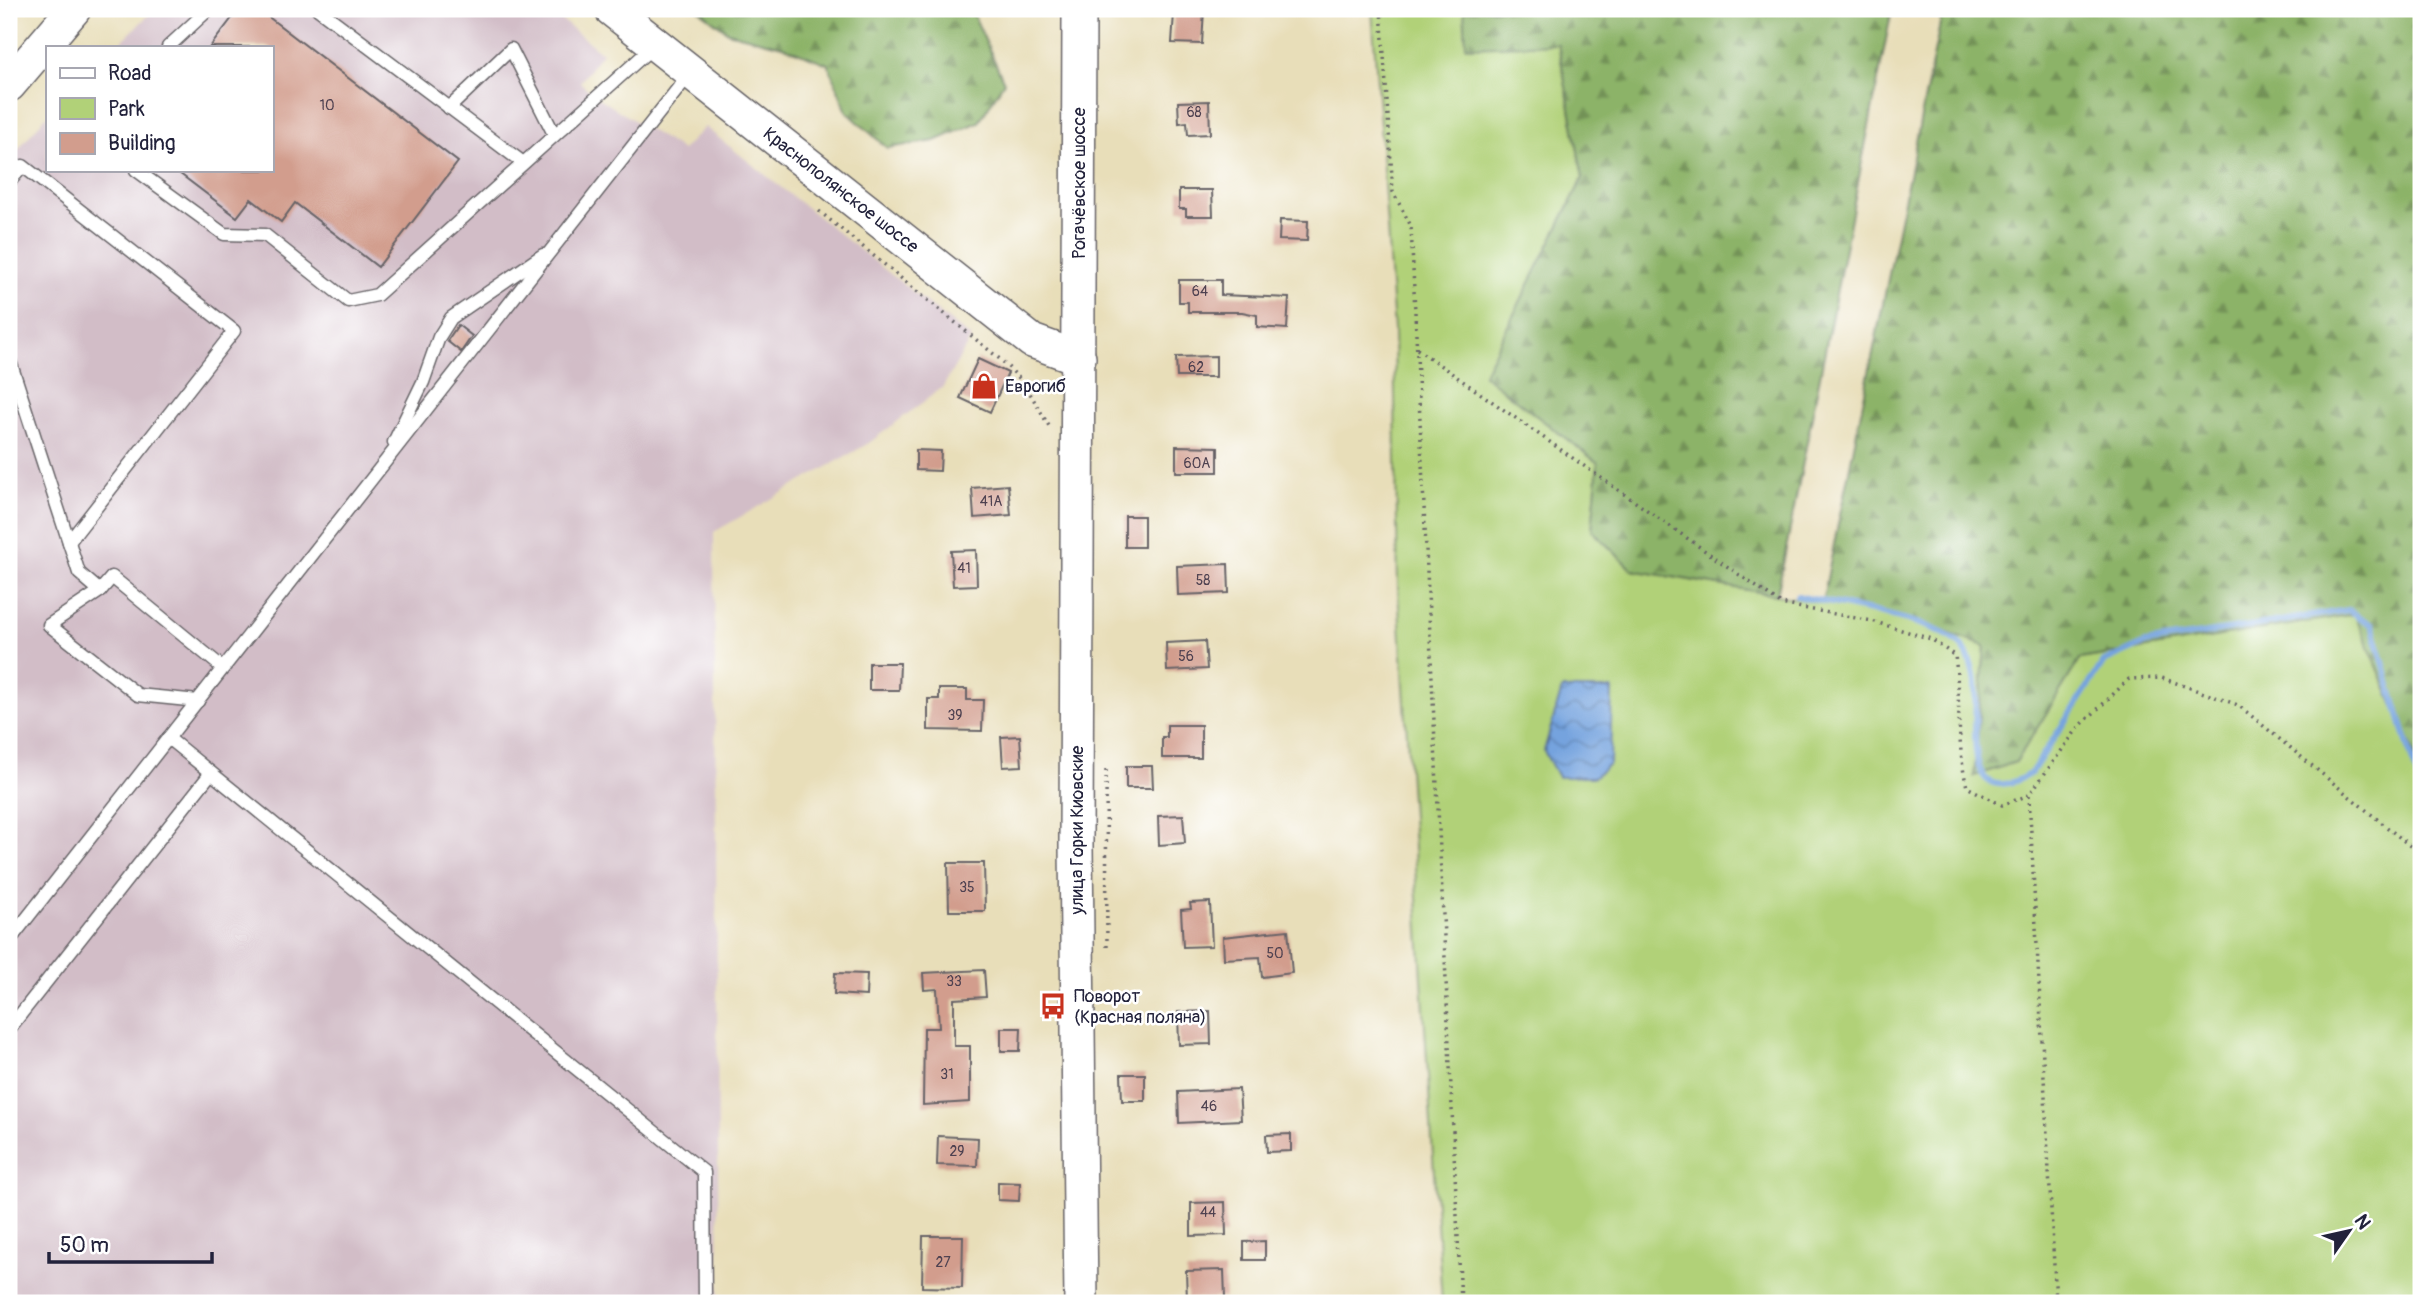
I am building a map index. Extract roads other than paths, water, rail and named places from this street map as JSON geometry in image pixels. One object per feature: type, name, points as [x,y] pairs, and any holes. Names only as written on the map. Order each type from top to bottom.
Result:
[{"type":"main road","points":[[9,85],[74,9]]},
{"type":"main road","name":"Рогачёвское шоссе","points":[[1079,9],[1079,358]]},
{"type":"main road","name":"Краснополянское шоссе","points":[[598,13],[656,44],[1032,341],[1079,358]]},
{"type":"main road","name":"улица Горки Киовские","points":[[1079,358],[1076,845],[1081,1303]]},
{"type":"lane","points":[[169,46],[209,9]]},
{"type":"lane","points":[[318,9],[522,163]]},
{"type":"lane","points":[[139,172],[224,234],[265,235],[348,301],[377,295],[656,44]]},
{"type":"lane","points":[[449,108],[511,49],[554,134]]},
{"type":"lane","points":[[9,941],[691,72]]},
{"type":"lane","points":[[9,182],[23,166],[234,331],[69,542]]},
{"type":"lane","points":[[383,464],[423,382],[439,337],[451,318],[554,247]]},
{"type":"lane","points":[[9,358],[79,573],[100,591]]},
{"type":"lane","points":[[198,701],[138,695],[49,625],[100,591],[112,578],[223,668]]},
{"type":"lane","points":[[168,738],[704,1172],[705,1303]]},
{"type":"lane","points":[[9,1029],[211,773]]},
{"type":"water","points":[[1562,689],[1612,689],[1610,763],[1594,777],[1558,777],[1544,751]]},
{"type":"waterway","points":[[1797,596],[1912,622],[1953,639],[1964,649],[1971,663],[1976,692],[1975,737],[1979,766],[1988,780],[2002,784],[2031,773],[2104,662],[2146,643],[2348,610],[2372,625],[2421,789]]},
{"type":"place","name":"Еврогиб","points":[[984,386]]},
{"type":"place","name":"Поворот (Красная поляна)","points":[[1053,1006]]}]
